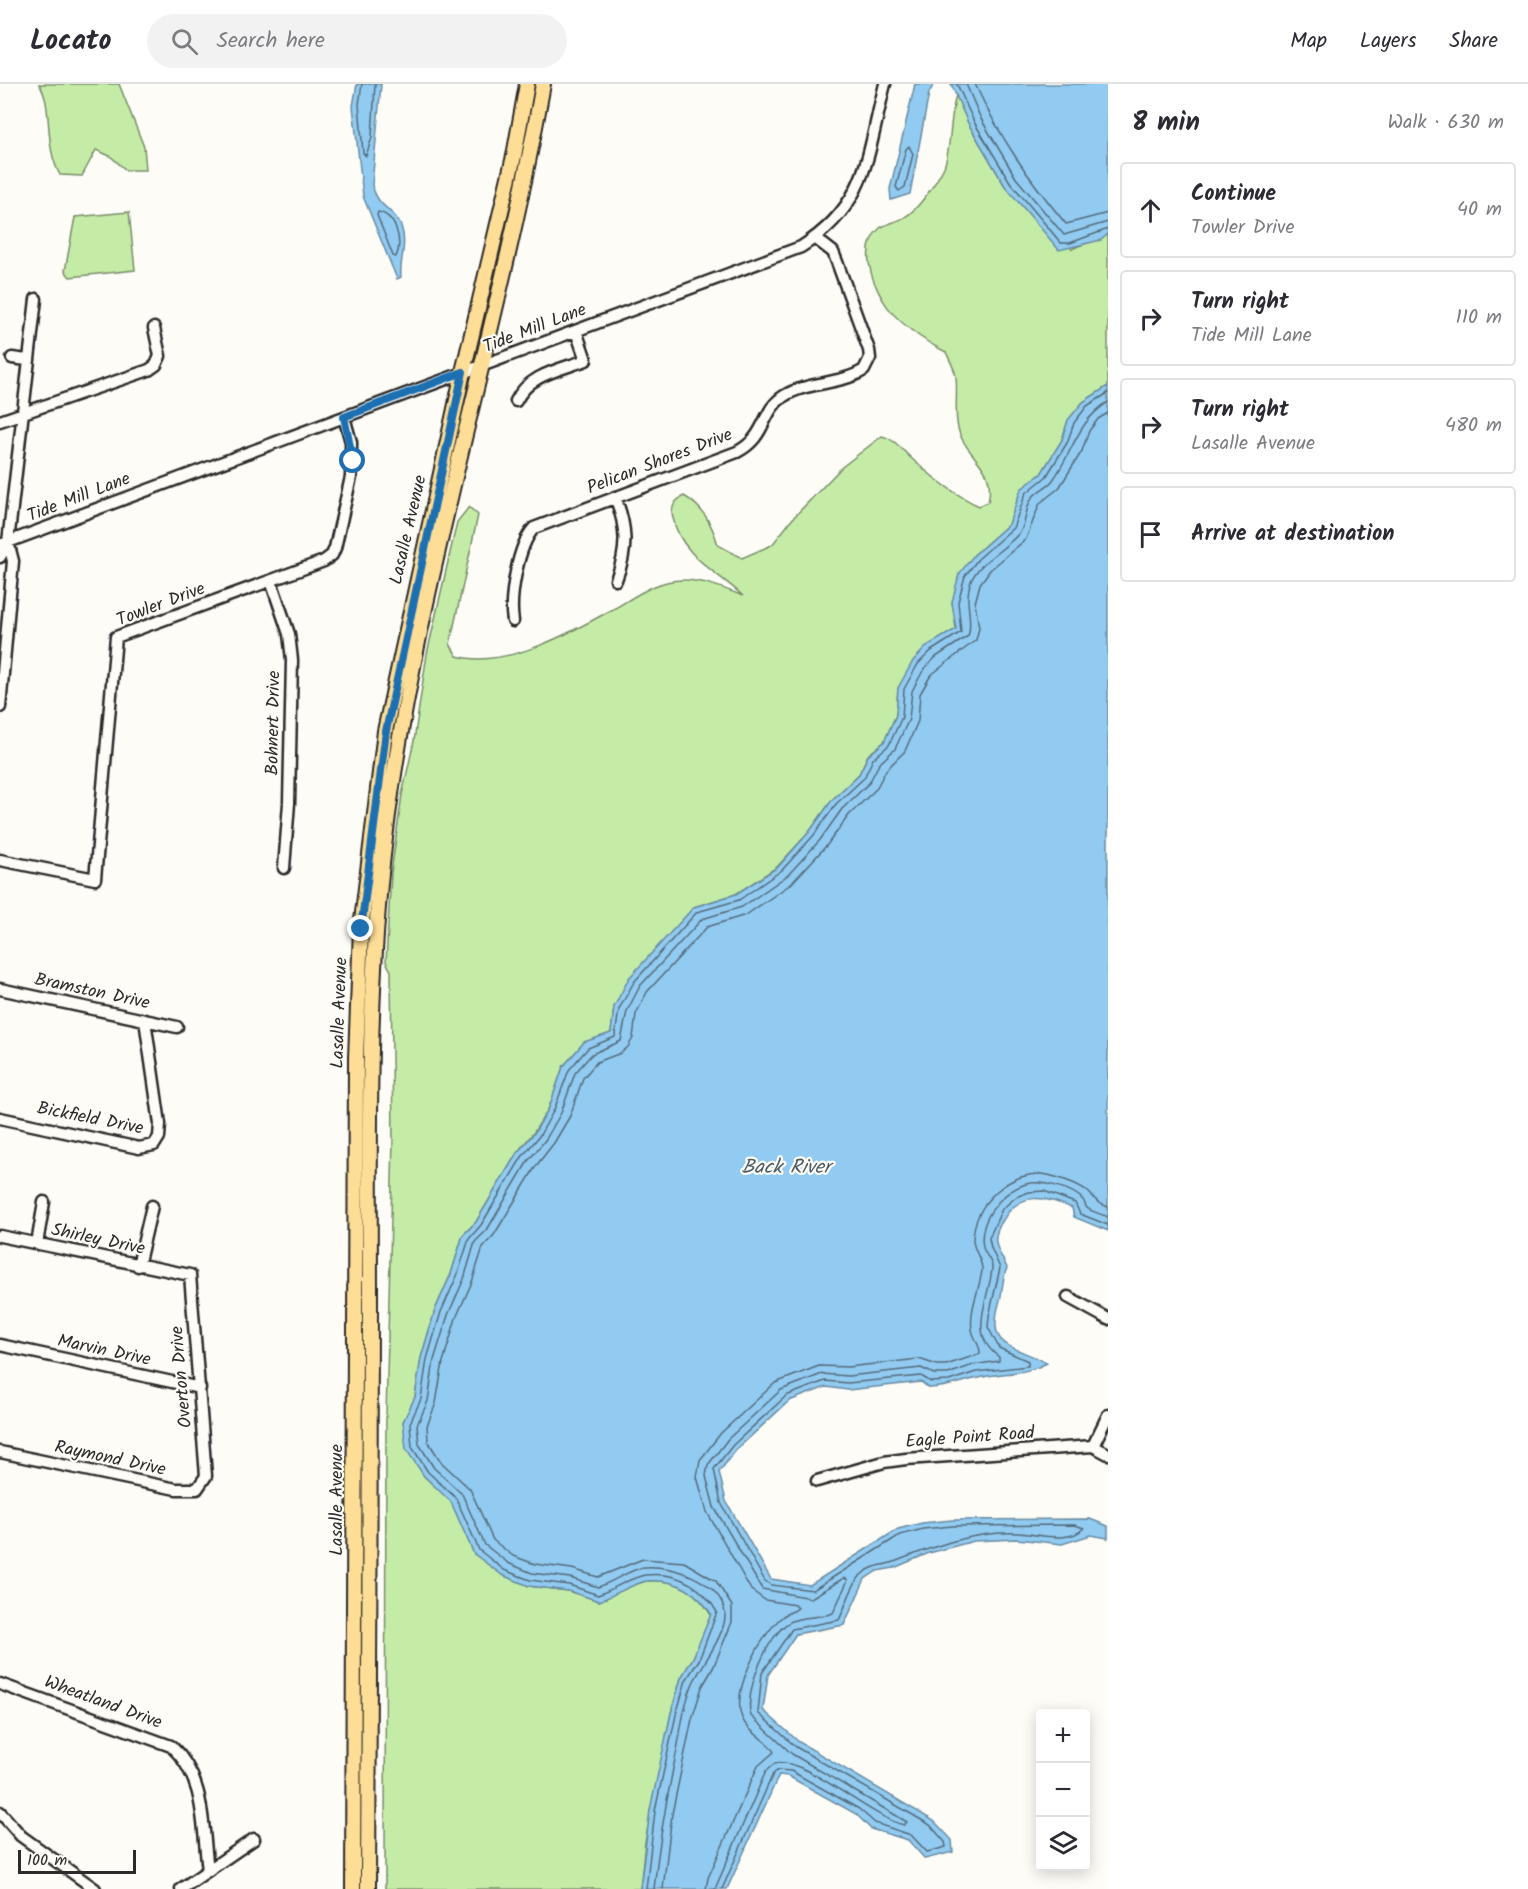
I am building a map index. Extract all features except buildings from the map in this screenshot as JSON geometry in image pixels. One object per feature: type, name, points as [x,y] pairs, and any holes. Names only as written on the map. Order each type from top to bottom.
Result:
[{"type":"main road","name":"Lasalle Avenue","points":[[353,1889],[356,1058],[361,929],[376,790],[389,710],[463,372],[500,222],[527,84]]},
{"type":"main road","name":"Lasalle Avenue","points":[[368,1889],[371,1058],[376,927],[393,778],[408,692],[480,367],[502,280],[543,84]]},
{"type":"street","name":"Tide Mill Lane","points":[[4,544],[801,247],[842,214],[854,196],[863,173],[885,84]]},
{"type":"street","name":"Pelican Shores Drive","points":[[513,621],[510,604],[529,533],[540,524],[737,452],[754,441],[772,407],[784,396],[864,370],[870,358],[869,350],[837,262],[833,252],[815,238]]},
{"type":"street","points":[[0,557],[4,544],[24,412],[27,360],[36,299]]},
{"type":"street","points":[[0,421],[149,370],[156,365],[160,356],[154,328]]},
{"type":"street","points":[[516,401],[521,391],[532,380],[586,360],[576,331]]},
{"type":"street","points":[[12,358],[27,360]]},
{"type":"street","name":"Towler Drive","points":[[0,860],[94,879],[116,637],[324,561],[332,555],[344,513],[353,461],[344,417]]},
{"type":"street","points":[[615,496],[623,516],[626,536],[625,556],[616,580]]},
{"type":"street","points":[[0,707],[13,561],[4,544]]},
{"type":"street","name":"Bohnert Drive","points":[[271,581],[289,634],[292,660],[289,803],[284,868]]},
{"type":"street","name":"Bramston Drive","points":[[0,989],[177,1027]]},
{"type":"street","name":"Bickfield Drive","points":[[0,1118],[139,1148],[154,1145],[159,1137],[160,1124],[145,1020]]},
{"type":"street","points":[[37,1244],[44,1202]]},
{"type":"street","points":[[138,1266],[152,1206]]},
{"type":"street","name":"Shirley Drive","points":[[0,1236],[190,1275]]},
{"type":"street","name":"Overton Drive","points":[[190,1275],[206,1476]]},
{"type":"street","points":[[1068,1297],[1108,1319]]},
{"type":"street","name":"Marvin Drive","points":[[0,1345],[200,1388]]},
{"type":"street","points":[[1108,1415],[1093,1446],[1108,1454]]},
{"type":"street","name":"Eagle Point Road","points":[[817,1481],[884,1462],[906,1459],[1093,1446]]},
{"type":"street","name":"Raymond Drive","points":[[0,1452],[186,1491],[197,1489],[206,1476]]},
{"type":"street","name":"Wheatland Drive","points":[[0,1684],[171,1746],[184,1758],[197,1784],[208,1870]]},
{"type":"street","points":[[0,1812],[21,1836],[96,1889]]},
{"type":"street","points":[[181,1889],[254,1839]]},
{"type":"green space","points":[[39,84],[119,84],[144,147],[146,170],[126,170],[110,156],[96,150],[82,176],[60,175],[52,151],[44,93]]},
{"type":"green space","points":[[956,95],[969,125],[1005,186],[1072,249],[1108,234],[1108,386],[1083,402],[1068,420],[1062,440],[1041,474],[1021,490],[1009,524],[974,555],[952,602],[957,629],[927,646],[898,688],[896,715],[884,742],[868,755],[859,774],[832,800],[810,831],[777,867],[736,894],[694,907],[614,1007],[611,1033],[584,1043],[563,1067],[549,1108],[517,1153],[476,1222],[463,1235],[451,1274],[435,1310],[421,1358],[415,1397],[403,1422],[424,1476],[451,1501],[474,1554],[529,1586],[568,1591],[599,1601],[643,1582],[668,1582],[693,1593],[711,1615],[693,1658],[681,1678],[671,1713],[645,1842],[640,1889],[385,1889],[386,1417],[393,1140],[391,971],[386,962],[391,873],[402,795],[414,741],[427,654],[457,522],[469,507],[478,515],[450,644],[457,656],[476,659],[496,658],[539,646],[580,627],[647,589],[664,583],[682,580],[698,581],[743,596],[702,562],[684,543],[677,531],[672,511],[676,502],[684,496],[691,500],[706,517],[718,545],[742,558],[772,545],[794,517],[842,467],[882,436],[894,442],[927,472],[960,496],[979,506],[988,502],[989,481],[982,466],[966,446],[959,430],[956,416],[956,377],[946,352],[902,323],[888,308],[875,283],[869,263],[870,244],[874,235],[880,228],[902,219],[916,208],[944,167]]},
{"type":"green space","points":[[129,212],[135,270],[70,277],[65,271],[75,217]]},
{"type":"water","points":[[357,84],[381,84],[372,185],[378,199],[398,220],[403,233],[401,277],[397,279],[363,196],[353,106]]},
{"type":"water","points":[[915,84],[934,84],[929,93],[910,194],[891,200],[890,189]]},
{"type":"water","points":[[951,84],[1108,84],[1108,234],[1101,240],[1059,250],[1005,186],[969,125]]},
{"type":"water","name":"Back River","points":[[1108,386],[1108,1231],[1074,1217],[1072,1208],[1043,1199],[1025,1200],[1017,1204],[1010,1210],[999,1228],[996,1236],[997,1245],[1007,1268],[996,1316],[999,1337],[1013,1348],[1047,1363],[1022,1371],[929,1388],[921,1382],[848,1390],[826,1387],[789,1401],[737,1449],[719,1472],[726,1501],[771,1579],[810,1585],[898,1529],[922,1523],[952,1520],[1090,1519],[1108,1526],[1108,1538],[1091,1535],[1062,1544],[1017,1539],[974,1541],[929,1553],[894,1568],[877,1571],[865,1579],[844,1625],[796,1634],[768,1675],[763,1710],[799,1742],[934,1821],[952,1840],[953,1852],[925,1859],[908,1840],[871,1829],[856,1814],[788,1776],[779,1775],[727,1889],[640,1889],[650,1810],[671,1713],[681,1678],[693,1658],[711,1614],[693,1593],[677,1584],[658,1581],[642,1582],[599,1601],[568,1591],[529,1586],[502,1575],[474,1554],[451,1502],[424,1476],[406,1449],[403,1422],[415,1397],[421,1358],[435,1310],[451,1274],[463,1235],[476,1222],[517,1153],[535,1132],[549,1108],[563,1067],[584,1042],[611,1033],[614,1007],[629,978],[694,907],[736,894],[778,867],[810,831],[832,800],[859,774],[868,756],[884,742],[896,715],[898,688],[913,661],[927,646],[956,629],[952,602],[959,574],[974,555],[1009,524],[1021,489],[1041,474],[1062,440],[1068,420],[1083,402]]},
{"type":"route","points":[[353,461],[351,442],[344,417],[463,372],[399,661],[386,731],[366,872],[361,929]]}]
